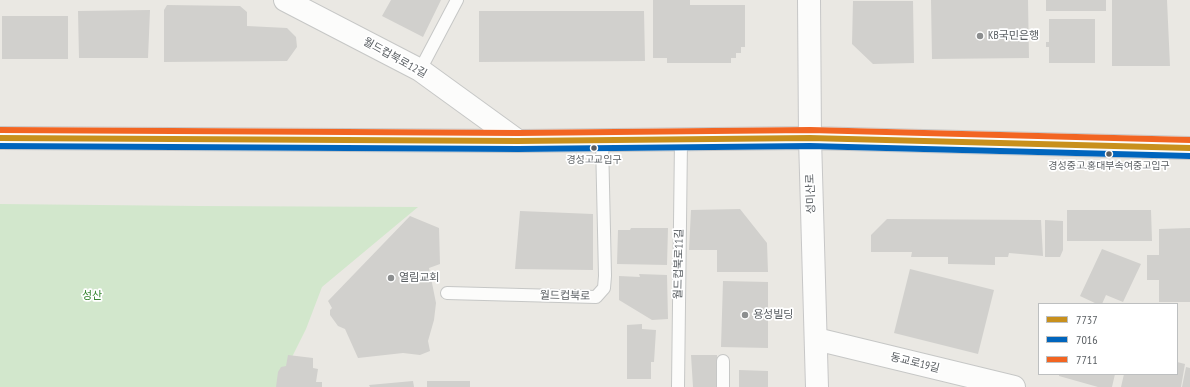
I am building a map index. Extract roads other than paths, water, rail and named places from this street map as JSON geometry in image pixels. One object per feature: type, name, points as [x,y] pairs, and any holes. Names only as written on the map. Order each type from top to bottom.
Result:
[{"type":"main road","name":"월드컵북로12길","points":[[285,0],[420,70],[518,141]]},
{"type":"main road","name":"성미산로","points":[[809,0],[810,138],[816,387]]},
{"type":"main road","points":[[0,138],[681,141],[810,138],[1190,148]]},
{"type":"main road","name":"동교로19길","points":[[816,339],[1014,387]]},
{"type":"lane","points":[[420,70],[457,0]]},
{"type":"lane","name":"월드컵북로","points":[[447,293],[596,297],[604,288],[605,276],[602,141]]},
{"type":"lane","name":"월드컵북로11길","points":[[678,387],[681,141]]},
{"type":"lane","points":[[723,361],[723,387]]},
{"type":"place","name":"KB국민은행","points":[[980,36]]},
{"type":"place","name":"경성고교입구","points":[[594,148]]},
{"type":"place","name":"경성중고.홍대부속여중고입구","points":[[1109,154]]},
{"type":"place","name":"열림교회","points":[[391,278]]},
{"type":"place","name":"용성빌딩","points":[[745,315]]},
{"type":"park label","name":"성산","points":[[92,296]]}]
